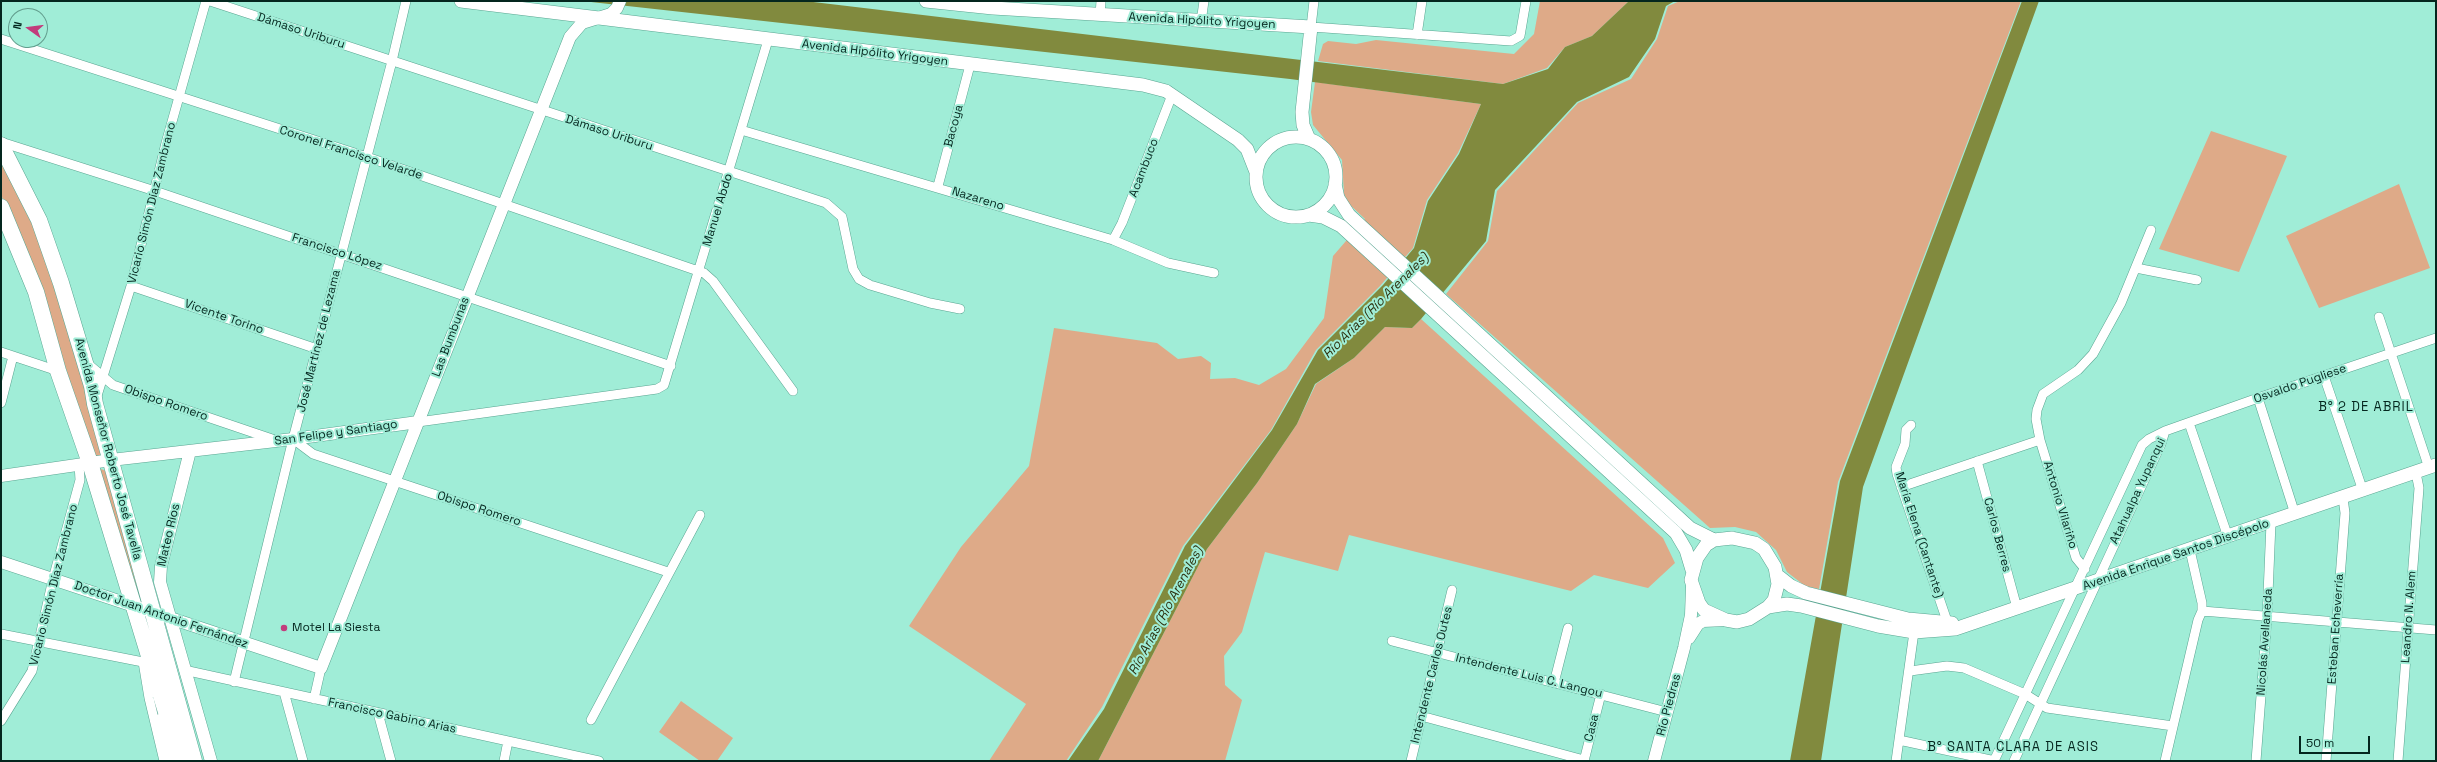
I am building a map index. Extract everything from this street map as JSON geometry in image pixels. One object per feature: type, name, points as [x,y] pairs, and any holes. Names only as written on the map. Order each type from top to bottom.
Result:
[{"type":"highway","name":"Avenida Monseñor Roberto José Tavella","points":[[1,144],[39,220],[61,283],[84,360],[194,761]]},
{"type":"highway","name":"Avenida Monseñor Roberto José Tavella","points":[[1,207],[36,292],[85,463],[134,606],[181,761]]},
{"type":"main road","name":"Avenida Hipólito Yrigoyen","points":[[461,1],[970,65],[1143,85],[1172,95],[1243,144],[1256,172]]},
{"type":"main road","name":"Avenida Hipólito Yrigoyen","points":[[926,1],[994,4],[1100,15],[1201,22],[1311,27]]},
{"type":"main road","points":[[1309,139],[1303,125],[1302,112],[1311,27]]},
{"type":"main road","points":[[1283,138],[1292,136],[1309,139],[1321,146],[1331,157],[1335,170],[1335,184],[1340,203],[1349,215],[1690,528],[1700,535],[1714,540],[1732,538],[1755,543],[1771,557],[1777,575],[1776,593],[1768,607],[1749,619],[1737,622],[1726,620],[1704,610],[1692,587],[1692,570],[1686,550],[1676,533],[1341,226],[1323,217],[1309,215],[1292,217],[1275,212],[1259,195],[1256,172],[1265,151],[1290,132],[1302,112]]},
{"type":"main road","points":[[1309,215],[1326,203],[1335,184]]},
{"type":"main road","name":"Avenida Enrique Santos Discépolo","points":[[1768,607],[1787,604],[1801,606],[1858,621],[1914,632],[1955,629],[2271,523],[2433,466]]},
{"type":"main road","points":[[1692,570],[1701,550],[1714,540]]},
{"type":"main road","points":[[1777,575],[1791,586],[1806,593],[1908,619],[1948,624],[1979,620]]},
{"type":"street","name":"Vicario Simón Díaz Zambrano","points":[[95,404],[104,379],[131,286],[178,97],[206,1]]},
{"type":"street","name":"Dámaso Uriburu","points":[[210,1],[815,199],[833,208],[842,217],[853,269],[864,282],[930,303],[960,309]]},
{"type":"street","name":"José Martínez de Lezama","points":[[234,682],[293,439],[392,61],[406,1]]},
{"type":"street","points":[[1100,15],[1101,1]]},
{"type":"street","points":[[1201,22],[1204,1]]},
{"type":"street","points":[[1314,1],[1311,27],[1417,36],[1511,41],[1520,36],[1526,1]]},
{"type":"street","points":[[1417,36],[1422,1]]},
{"type":"street","name":"Las Bumbunas","points":[[314,699],[321,668],[503,203],[570,37],[582,23],[605,16],[618,5]]},
{"type":"street","points":[[618,5],[622,19],[632,23]]},
{"type":"street","name":"Coronel Francisco Velarde","points":[[1,39],[367,157],[700,271]]},
{"type":"street","name":"Manuel Abdo","points":[[667,380],[768,40]]},
{"type":"street","name":"Bacoya","points":[[938,186],[970,65]]},
{"type":"street","name":"Acambuco","points":[[1113,240],[1122,223],[1172,95]]},
{"type":"street","name":"Nazareno","points":[[741,130],[938,186],[1113,240],[1168,263],[1214,273]]},
{"type":"street","name":"Francisco López","points":[[1,144],[154,191],[467,295],[671,366]]},
{"type":"street","name":"Antonio Vilariño","points":[[2085,569],[2076,558],[2040,440],[2036,418],[2039,401],[2043,394],[2078,370],[2093,354],[2121,303],[2151,230]]},
{"type":"street","points":[[2136,268],[2197,280]]},
{"type":"street","points":[[700,271],[713,281],[793,391]]},
{"type":"street","name":"Vicente Torino","points":[[131,286],[317,349]]},
{"type":"street","points":[[2379,317],[2433,466]]},
{"type":"street","name":"Osvaldo Pugliese","points":[[2165,431],[2436,338]]},
{"type":"street","points":[[1,352],[58,371]]},
{"type":"street","points":[[1,403],[13,356]]},
{"type":"street","name":"Obispo Romero","points":[[84,360],[104,379],[121,388],[278,441]]},
{"type":"street","points":[[2324,376],[2363,491]]},
{"type":"street","name":"San Felipe y Santiago","points":[[1,476],[85,463],[278,441],[657,390],[667,380]]},
{"type":"street","points":[[2258,398],[2295,514]]},
{"type":"street","points":[[2189,423],[2228,537]]},
{"type":"street","name":"María Elena (Cantante)","points":[[1910,425],[1906,430],[1905,444],[1896,467],[1948,624]]},
{"type":"street","name":"Atahualpa Yupanqui","points":[[1995,761],[2142,445],[2149,439],[2165,431]]},
{"type":"street","name":"Atahualpa Yupanqui","points":[[2014,761],[2161,444],[2165,431]]},
{"type":"street","name":"Obispo Romero","points":[[293,439],[312,454],[668,572]]},
{"type":"street","points":[[1902,487],[2040,440]]},
{"type":"street","name":"Mateo Ríos","points":[[190,451],[160,574],[160,582],[172,619],[184,670],[211,761]]},
{"type":"street","name":"Carlos Berres","points":[[1977,461],[2017,608]]},
{"type":"street","name":"Vicario Simón Díaz Zambrano","points":[[1,721],[32,671],[54,579],[85,463]]},
{"type":"street","name":"Leandro N. Alem","points":[[2398,761],[2419,488],[2416,473]]},
{"type":"street","name":"Esteban Echeverría","points":[[2326,761],[2345,513],[2344,498]]},
{"type":"street","points":[[591,720],[668,572],[700,515]]},
{"type":"street","name":"Nicolás Avellaneda","points":[[2256,761],[2267,618],[2272,536],[2271,523]]},
{"type":"street","points":[[2164,761],[2174,726],[2198,620],[2202,611],[2202,603],[2190,550]]},
{"type":"street","name":"Doctor Juan Antonio Fernández","points":[[1,562],[153,612],[244,644],[321,668]]},
{"type":"street","points":[[1684,648],[1691,616],[1692,587]]},
{"type":"street","name":"Intendente Carlos Outes","points":[[1411,761],[1452,590]]},
{"type":"street","points":[[134,606],[143,662],[164,761]]},
{"type":"street","points":[[2202,611],[2267,618],[2436,630]]},
{"type":"street","points":[[1684,648],[1698,624],[1703,621],[1726,620]]},
{"type":"street","points":[[1554,682],[1568,628]]},
{"type":"street","points":[[1896,761],[1910,671],[1914,632]]},
{"type":"street","points":[[1,634],[143,662]]},
{"type":"street","name":"Intendente Luis C. Langou","points":[[1392,641],[1667,712]]},
{"type":"street","name":"Río Piedras","points":[[1654,761],[1684,648]]},
{"type":"street","points":[[143,662],[172,761]]},
{"type":"street","points":[[1910,671],[1947,666],[1964,668],[2025,694],[2041,705],[2053,710],[2174,726]]},
{"type":"street","name":"Francisco Gabino Arias","points":[[184,670],[508,741],[571,758],[599,761]]},
{"type":"street","points":[[284,692],[303,761]]},
{"type":"street","name":"Casa","points":[[1584,760],[1601,694]]},
{"type":"street","points":[[378,713],[391,761]]},
{"type":"street","points":[[1421,716],[1584,760]]},
{"type":"street","points":[[1899,740],[1995,761]]},
{"type":"street","points":[[504,761],[508,741]]},
{"type":"shaded area","points":[[1540,1],[1629,1],[1592,36],[1565,47],[1547,68],[1503,84],[1318,61],[1323,44],[1328,41],[1356,44],[1376,40],[1514,54],[1534,34]]},
{"type":"shaded area","points":[[1680,1],[2021,1],[1838,482],[1819,589],[1805,586],[1787,572],[1776,550],[1756,532],[1735,527],[1710,528],[1446,294],[1488,241],[1497,191],[1578,103],[1631,79],[1657,39],[1668,6]]},
{"type":"shaded area","points":[[1315,82],[1481,104],[1458,153],[1427,200],[1413,248],[1380,286],[1316,350],[1271,430],[1183,546],[1102,707],[1066,761],[989,761],[1026,704],[909,626],[961,547],[1029,466],[1054,328],[1157,343],[1178,359],[1201,356],[1211,363],[1210,379],[1235,378],[1259,385],[1286,369],[1324,318],[1333,256],[1365,219],[1348,203],[1344,194],[1342,160],[1313,125],[1311,112]]},
{"type":"shaded area","points":[[2211,131],[2287,156],[2239,272],[2159,249]]},
{"type":"shaded area","points":[[1,159],[36,229],[104,450],[104,453],[95,460],[30,256],[1,195]]},
{"type":"shaded area","points":[[2399,184],[2430,268],[2319,308],[2286,236]]},
{"type":"shaded area","points":[[1421,319],[1663,538],[1675,563],[1648,588],[1594,575],[1571,591],[1349,535],[1338,571],[1265,552],[1242,632],[1224,656],[1225,685],[1242,700],[1225,761],[1098,761],[1207,549],[1257,483],[1297,424],[1316,384],[1354,358],[1385,327],[1412,328]]},
{"type":"shaded area","points":[[101,469],[106,471],[141,601],[99,470]]},
{"type":"shaded area","points":[[681,701],[733,738],[717,761],[700,761],[659,732]]},
{"type":"water","name":"Río Arias (Río Arenales)","points":[[582,1],[805,1],[1503,84],[1548,69],[1565,47],[1592,36],[1629,1],[1675,1],[1666,6],[1655,39],[1629,77],[1577,102],[1495,190],[1486,241],[1421,319],[1412,328],[1385,327],[1354,358],[1315,384],[1297,424],[1257,483],[1207,549],[1098,761],[1068,761],[1104,709],[1185,546],[1272,430],[1318,350],[1383,285],[1414,248],[1428,201],[1459,154],[1481,104],[1290,79]]},
{"type":"water","points":[[2022,1],[2039,1],[1863,487],[1821,761],[1790,761],[1840,481]]},
{"type":"place","name":"Motel La Siesta","points":[[284,628]]},
{"type":"district","name":"B° 2 DE ABRIL","points":[[2366,407]]},
{"type":"district","name":"B° SANTA CLARA DE ASIS","points":[[2013,747]]}]
